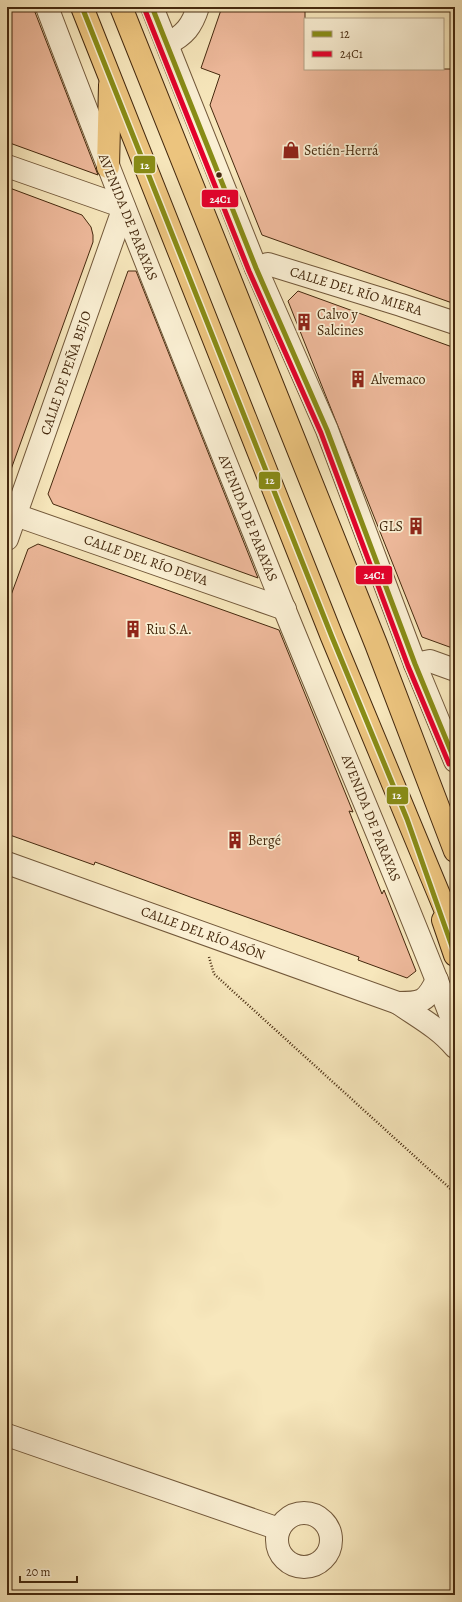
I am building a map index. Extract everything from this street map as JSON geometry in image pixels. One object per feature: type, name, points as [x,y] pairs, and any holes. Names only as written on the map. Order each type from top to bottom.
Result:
[{"type":"highway","points":[[82,7],[111,76],[332,638],[406,819],[455,933]]},
{"type":"highway","points":[[121,7],[376,644],[455,851]]},
{"type":"highway","points":[[108,168],[111,76]]},
{"type":"highway","points":[[438,807],[455,841]]},
{"type":"highway","points":[[406,819],[455,954]]},
{"type":"street","name":"AVENIDA DE PARAYAS","points":[[47,7],[108,168],[455,1027]]},
{"type":"street","points":[[152,7],[256,268],[327,430],[415,664],[455,761]]},
{"type":"street","points":[[167,44],[180,38],[193,21],[198,7]]},
{"type":"street","points":[[7,166],[124,207]]},
{"type":"street","name":"CALLE DE PEÑA BEJO","points":[[7,539],[11,514],[124,207]]},
{"type":"street","name":"CALLE DEL RÍO MIERA","points":[[256,268],[268,264],[455,323]]},
{"type":"street","name":"CALLE DEL RÍO DEVA","points":[[11,514],[285,609]]},
{"type":"street","points":[[415,664],[430,661],[455,670]]},
{"type":"street","name":"CALLE DEL RÍO ASÓN","points":[[7,863],[398,1003],[431,1025],[445,1036],[455,1047]]},
{"type":"street","name":"CALLE DEL RÍO ASÓN","points":[[398,1003],[415,1003],[423,1000],[431,992],[437,980]]},
{"type":"street","points":[[7,1435],[279,1529]]},
{"type":"path","points":[[203,933],[214,974],[455,1193]]},
{"type":"building","points":[[7,7],[33,7],[98,175],[7,142]]},
{"type":"building","points":[[222,7],[305,7],[304,70],[455,69],[455,304],[262,235],[210,105],[220,75],[201,68]]},
{"type":"building","points":[[7,187],[82,215],[91,227],[93,235],[93,242],[9,475],[7,475]]},
{"type":"building","points":[[128,271],[136,271],[258,578],[53,504],[48,494]]},
{"type":"building","points":[[298,291],[455,348],[455,649],[422,637],[288,301]]},
{"type":"building","points":[[38,544],[279,630],[353,812],[349,811],[382,894],[384,890],[416,971],[407,978],[358,960],[359,957],[95,862],[94,865],[7,834],[7,606],[28,549]]},
{"type":"transit line","name":"12","points":[[82,7],[332,637],[407,819],[455,955]]},
{"type":"transit line","name":"12","points":[[152,7],[256,268],[327,430],[415,664],[455,761]]},
{"type":"transit line","name":"24C1","points":[[145,10],[249,271],[321,433],[408,666],[449,764]]},
{"type":"place","name":"Setién-Herrá","points":[[291,150]]},
{"type":"place","name":"Calvo y Salcines","points":[[304,322]]},
{"type":"place","name":"Alvemaco","points":[[358,379]]},
{"type":"place","name":"GLS","points":[[416,526]]},
{"type":"place","name":"Riu S.A.","points":[[133,629]]},
{"type":"place","name":"Bergé","points":[[235,840]]}]
